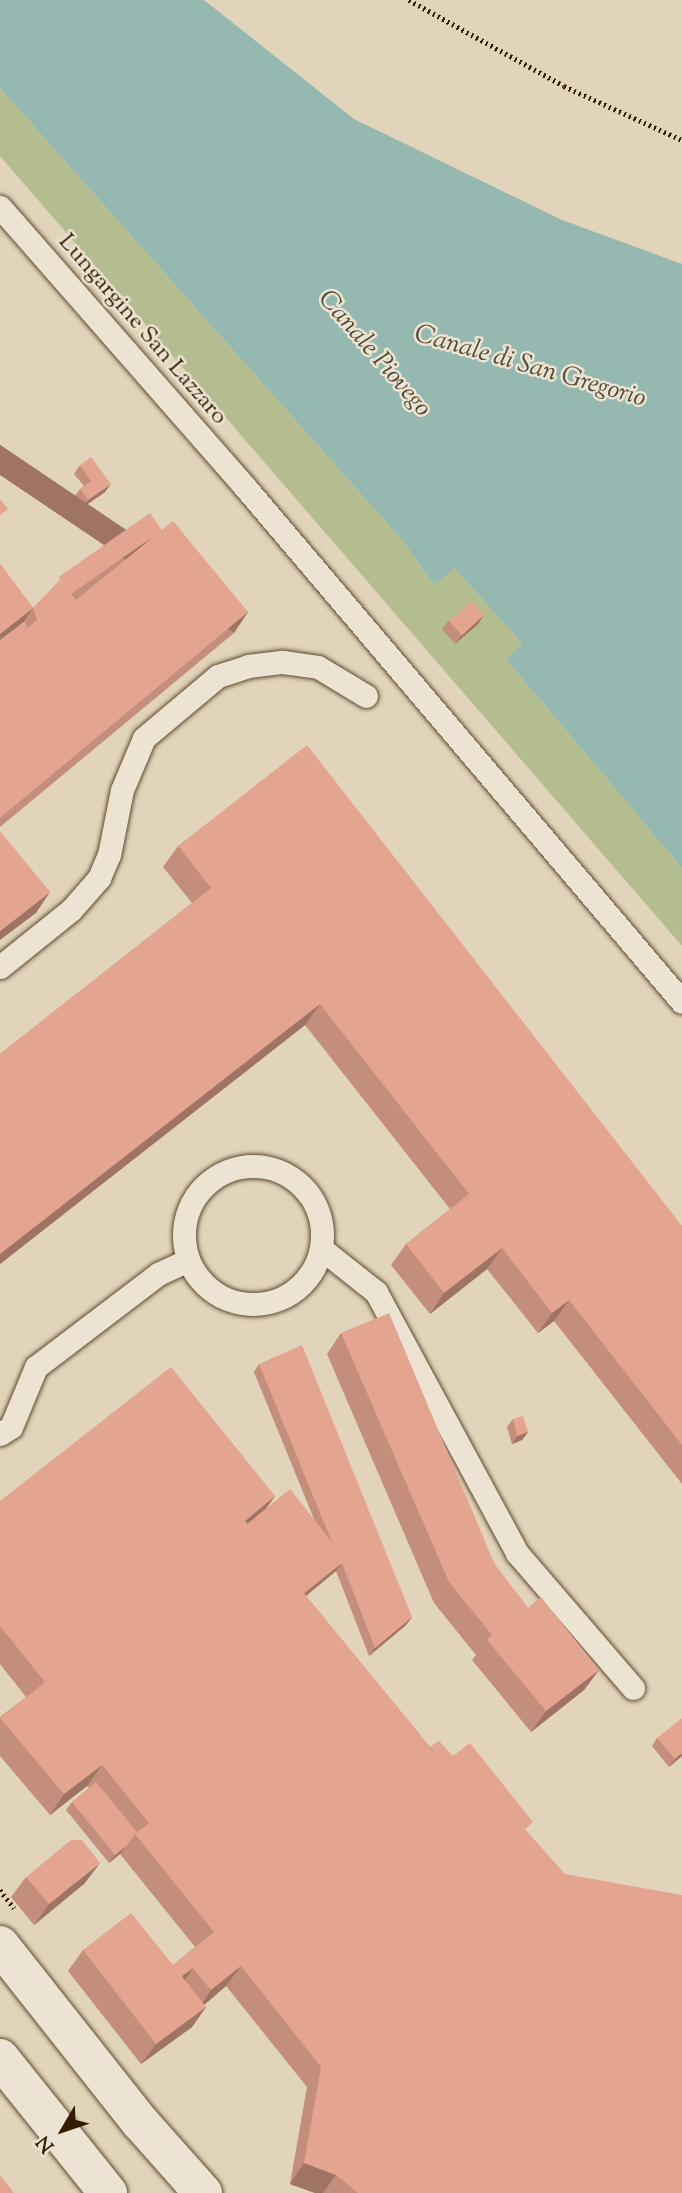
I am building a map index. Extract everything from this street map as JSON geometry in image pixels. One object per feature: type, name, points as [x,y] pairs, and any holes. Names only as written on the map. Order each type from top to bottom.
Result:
[{"type":"street","points":[[0,1945],[140,2122],[203,2193]]},
{"type":"street","points":[[0,2058],[108,2193]]},
{"type":"lane","name":"Lungargine San Lazzaro","points":[[0,207],[245,487],[682,1002]]},
{"type":"lane","points":[[0,967],[71,910],[99,878],[109,855],[122,790],[144,738],[218,676],[248,666],[283,663],[318,667],[366,696]]},
{"type":"lane","points":[[266,1166],[300,1182],[320,1213],[323,1250],[310,1278],[288,1297],[259,1306],[229,1301],[204,1286],[188,1260],[183,1223],[199,1189],[229,1168],[266,1166]]},
{"type":"lane","points":[[323,1250],[376,1292],[517,1553],[633,1688]]},
{"type":"lane","points":[[0,1434],[11,1427],[36,1367],[158,1274],[188,1260]]},
{"type":"path","points":[[410,0],[564,86],[682,140]]},
{"type":"green space","points":[[0,88],[402,540],[434,585],[453,567],[522,643],[506,659],[682,868],[682,946],[0,156]]},
{"type":"water","points":[[0,0],[204,0],[354,119],[562,220],[682,264],[682,868],[506,659],[522,643],[454,568],[434,585],[402,540],[0,88]]},
{"type":"building","points":[[91,457],[111,484],[88,500],[80,489],[91,481],[80,465]]},
{"type":"building","points":[[0,499],[8,509],[0,515]]},
{"type":"building","points":[[150,513],[162,530],[70,594],[58,577]]},
{"type":"building","points":[[173,521],[248,612],[0,818],[0,650],[37,620],[33,608],[60,580],[76,600]]},
{"type":"building","points":[[0,564],[33,608],[0,634]]},
{"type":"building","points":[[471,601],[484,615],[462,635],[449,621]]},
{"type":"building","points":[[25,621],[27,628],[0,650],[0,640]]},
{"type":"building","points":[[307,745],[682,1226],[682,1445],[569,1300],[552,1313],[502,1248],[444,1293],[406,1244],[469,1194],[320,1004],[0,1254],[0,1054],[211,888],[178,846]]},
{"type":"building","points":[[0,831],[50,892],[0,931]]},
{"type":"building","points":[[389,1313],[495,1565],[528,1608],[541,1597],[599,1670],[546,1711],[487,1640],[492,1635],[449,1582],[341,1333]]},
{"type":"building","points":[[302,1345],[412,1617],[375,1648],[342,1563],[304,1593],[247,1524],[290,1489],[332,1542],[259,1364]]},
{"type":"building","points":[[171,1367],[275,1496],[245,1521],[505,1839],[522,1826],[565,1874],[682,1895],[682,2193],[358,2193],[336,2175],[304,2163],[321,2067],[241,1966],[211,1990],[193,1968],[182,1976],[206,2007],[156,2044],[83,1950],[131,1913],[173,1965],[214,1932],[135,1834],[149,1823],[102,1765],[64,1794],[0,1718],[45,1682],[0,1626],[0,1501]]},
{"type":"building","points":[[523,1416],[528,1432],[517,1436],[513,1419]]},
{"type":"building","points":[[682,1718],[682,1753],[675,1759],[657,1738]]},
{"type":"building","points":[[439,1741],[453,1756],[470,1743],[533,1822],[525,1829],[522,1826],[505,1839],[430,1747]]},
{"type":"building","points":[[96,1782],[137,1832],[115,1855],[72,1802]]},
{"type":"building","points":[[71,1840],[82,1840],[100,1863],[49,1904],[26,1877]]},
{"type":"building","points":[[0,2175],[14,2193],[0,2193]]},
{"type":"water label","name":"Canale Piovego","points":[[374,354]]},
{"type":"water label","name":"Canale di San Gregorio","points":[[530,367]]}]
